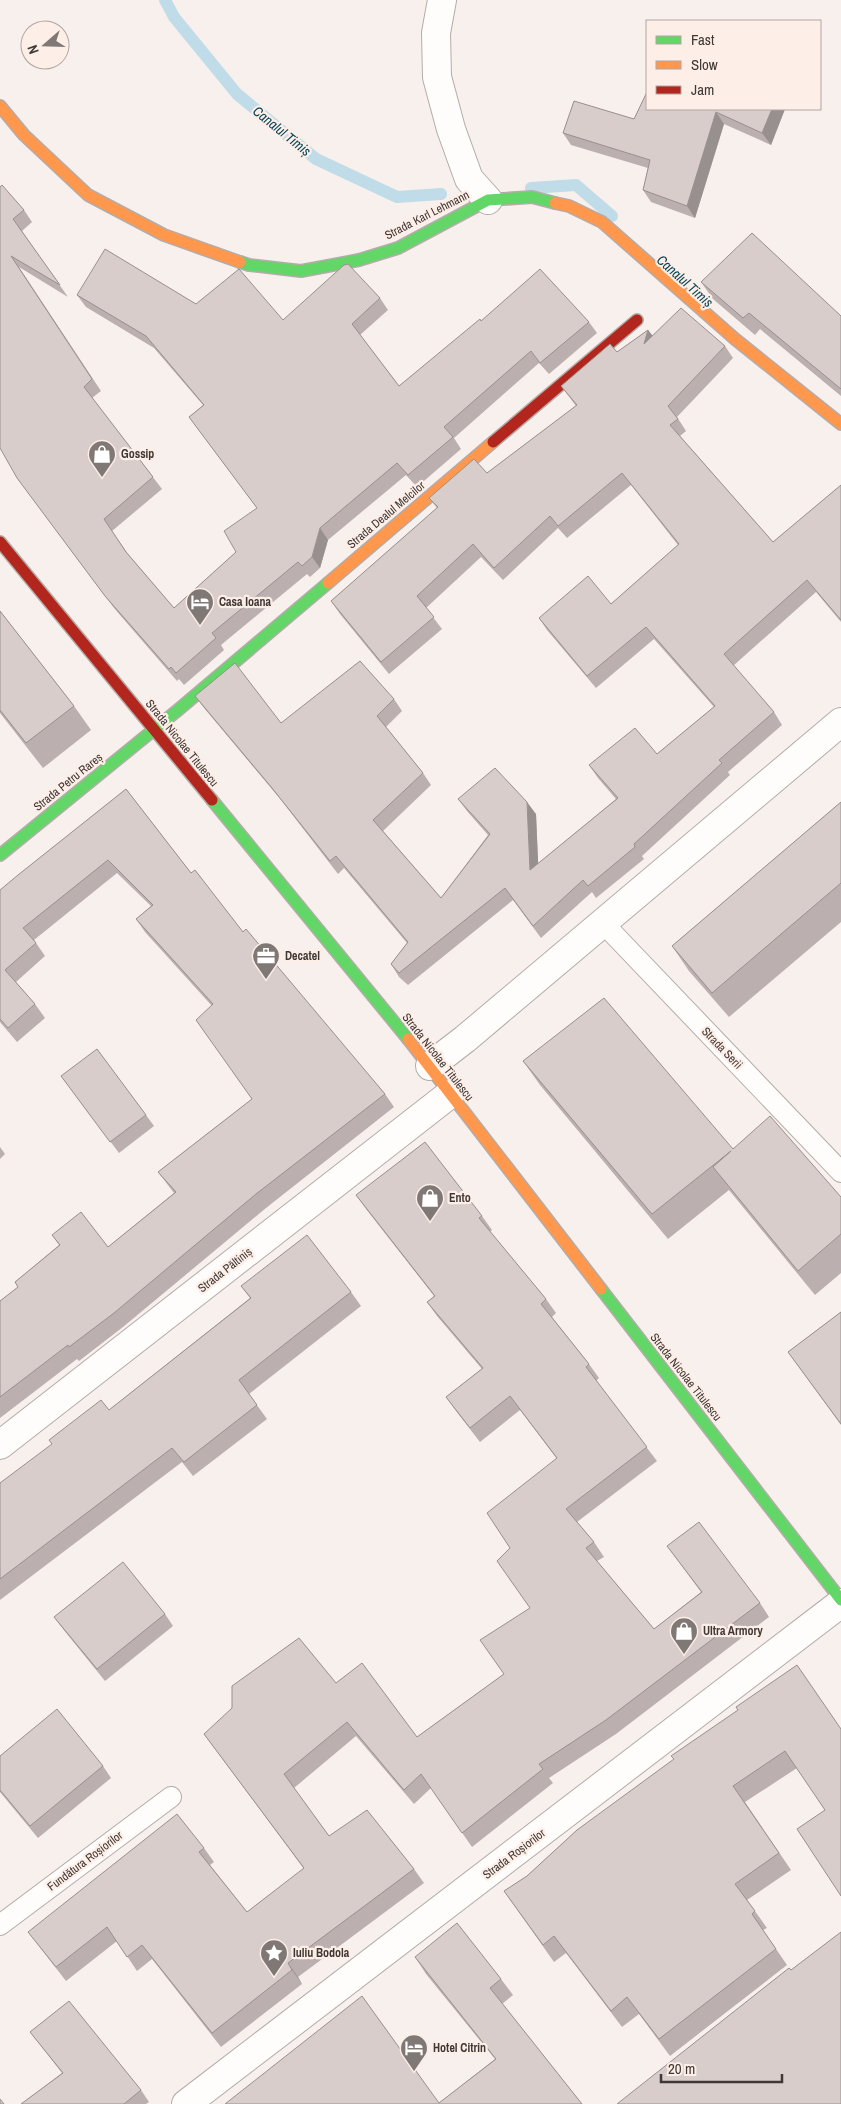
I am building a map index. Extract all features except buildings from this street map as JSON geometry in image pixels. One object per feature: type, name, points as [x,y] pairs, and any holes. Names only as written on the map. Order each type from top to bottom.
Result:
[{"type":"street","points":[[442,0],[436,33],[437,77],[451,129],[468,179],[488,200]]},
{"type":"street","name":"Strada Karl Lehmann","points":[[0,106],[24,135],[88,195],[164,235],[249,265],[301,271],[359,260],[398,248],[488,200],[532,197],[569,206],[602,222],[735,339],[841,424]]},
{"type":"street","name":"Strada Dealul Melcilor","points":[[153,731],[637,320]]},
{"type":"street","name":"Strada Nicolae Titulescu","points":[[0,542],[153,731],[430,1066],[841,1601]]},
{"type":"street","points":[[430,1066],[465,1040],[604,924],[841,722]]},
{"type":"street","name":"Strada Petru Rareș","points":[[0,855],[153,731]]},
{"type":"street","name":"Strada Păltiniș","points":[[0,1445],[450,1094]]},
{"type":"street","name":"Strada Roșiorilor","points":[[186,2104],[841,1601]]},
{"type":"lane","name":"Strada Serii","points":[[604,924],[841,1172]]},
{"type":"lane","name":"Fundătura Roșiorilor","points":[[0,1925],[171,1797]]},
{"type":"waterway","name":"Canalul Timiș","points":[[165,0],[174,17],[237,94],[316,159],[397,197],[441,194]]},
{"type":"waterway","name":"Canalul Timiș","points":[[531,188],[576,185],[612,216]]},
{"type":"traffic: fast","points":[[240,262],[249,265],[301,271],[359,260],[398,248],[488,200],[532,197],[555,203]]},
{"type":"traffic: fast","points":[[0,855],[178,710],[328,583]]},
{"type":"traffic: fast","points":[[212,800],[408,1039]]},
{"type":"traffic: fast","points":[[601,1289],[841,1600]]},
{"type":"traffic: slow","points":[[0,106],[24,135],[88,195],[164,235],[240,262]]},
{"type":"traffic: slow","points":[[555,203],[569,206],[602,222],[735,339],[841,424]]},
{"type":"traffic: slow","points":[[328,583],[493,442]]},
{"type":"traffic: slow","points":[[408,1039],[601,1289]]},
{"type":"traffic: jam","points":[[493,442],[637,320]]},
{"type":"traffic: jam","points":[[0,542],[212,800]]},
{"type":"place","name":"Gossip","points":[[102,478]]},
{"type":"place","name":"Casa Ioana","points":[[200,626]]},
{"type":"place","name":"Decatel","points":[[266,980]]},
{"type":"place","name":"Ento","points":[[430,1222]]},
{"type":"place","name":"Ultra Armory","points":[[684,1655]]},
{"type":"place","name":"Iuliu Bodola","points":[[274,1977]]},
{"type":"place","name":"Hotel Citrin","points":[[414,2072]]}]
